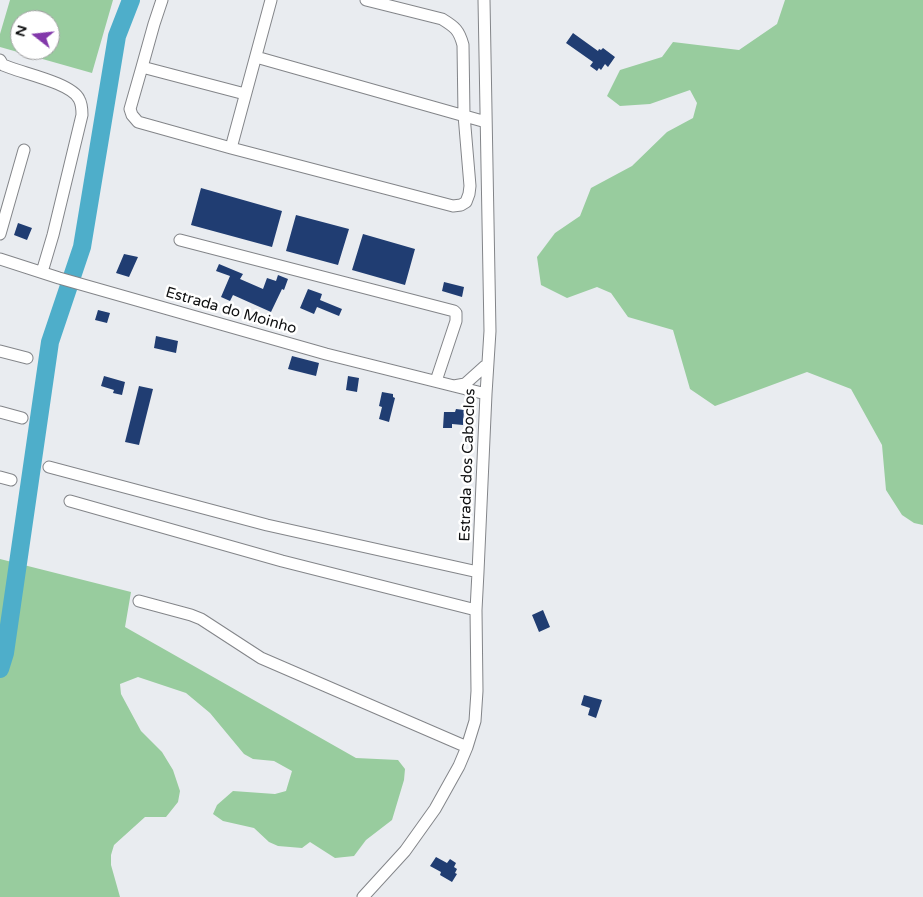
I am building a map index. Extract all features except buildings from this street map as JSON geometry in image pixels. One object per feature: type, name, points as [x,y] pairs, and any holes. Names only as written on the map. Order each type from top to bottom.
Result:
[{"type":"street","points":[[162,0],[130,109],[138,122],[453,206],[461,205],[466,202],[470,186],[464,115],[463,45],[461,36],[454,26],[442,19],[366,0]]},
{"type":"street","points":[[231,148],[271,0]]},
{"type":"street","name":"Estrada dos Caboclos","points":[[363,897],[405,851],[435,809],[459,766],[475,721],[477,691],[476,610],[490,331],[484,0]]},
{"type":"street","points":[[256,57],[486,122]]},
{"type":"street","points":[[0,60],[4,65],[11,68],[64,86],[74,92],[79,98],[81,106],[82,115],[78,133],[42,272]]},
{"type":"street","points":[[142,67],[245,94]]},
{"type":"street","points":[[0,234],[24,150]]},
{"type":"street","points":[[180,240],[454,310],[456,321],[436,382]]},
{"type":"street","name":"Estrada do Moinho","points":[[0,259],[59,278],[326,354],[486,394]]},
{"type":"street","points":[[0,351],[27,358]]},
{"type":"street","points":[[454,386],[465,384],[485,366],[487,367]]},
{"type":"street","points":[[0,412],[22,418]]},
{"type":"street","points":[[49,467],[267,524],[478,572]]},
{"type":"street","points":[[70,501],[282,561],[476,610]]},
{"type":"street","points":[[139,601],[201,619],[261,658],[467,747]]},
{"type":"green space","points":[[10,0],[113,0],[92,73],[46,60],[60,60],[60,10],[10,10],[10,50],[0,47],[0,34]]},
{"type":"green space","points":[[785,0],[923,0],[923,525],[914,523],[902,515],[886,490],[882,445],[851,389],[807,372],[715,406],[690,389],[673,330],[628,317],[611,293],[597,287],[567,298],[541,285],[537,257],[555,233],[580,216],[591,188],[632,166],[667,132],[693,118],[697,103],[690,90],[650,104],[620,106],[607,96],[620,70],[662,57],[673,42],[739,50],[777,24]]},
{"type":"green space","points":[[0,559],[131,592],[125,627],[356,758],[398,760],[405,769],[404,780],[392,820],[366,840],[354,856],[335,858],[310,842],[302,848],[278,846],[269,842],[254,828],[223,821],[213,814],[217,805],[233,791],[275,794],[286,791],[292,771],[274,761],[253,759],[244,754],[210,713],[186,693],[138,677],[120,684],[121,694],[141,731],[162,752],[173,770],[180,791],[178,802],[166,817],[145,817],[114,845],[111,865],[120,897],[0,897]]},
{"type":"waterway","points":[[0,669],[5,653],[50,342],[82,247],[117,36],[131,0]]}]
